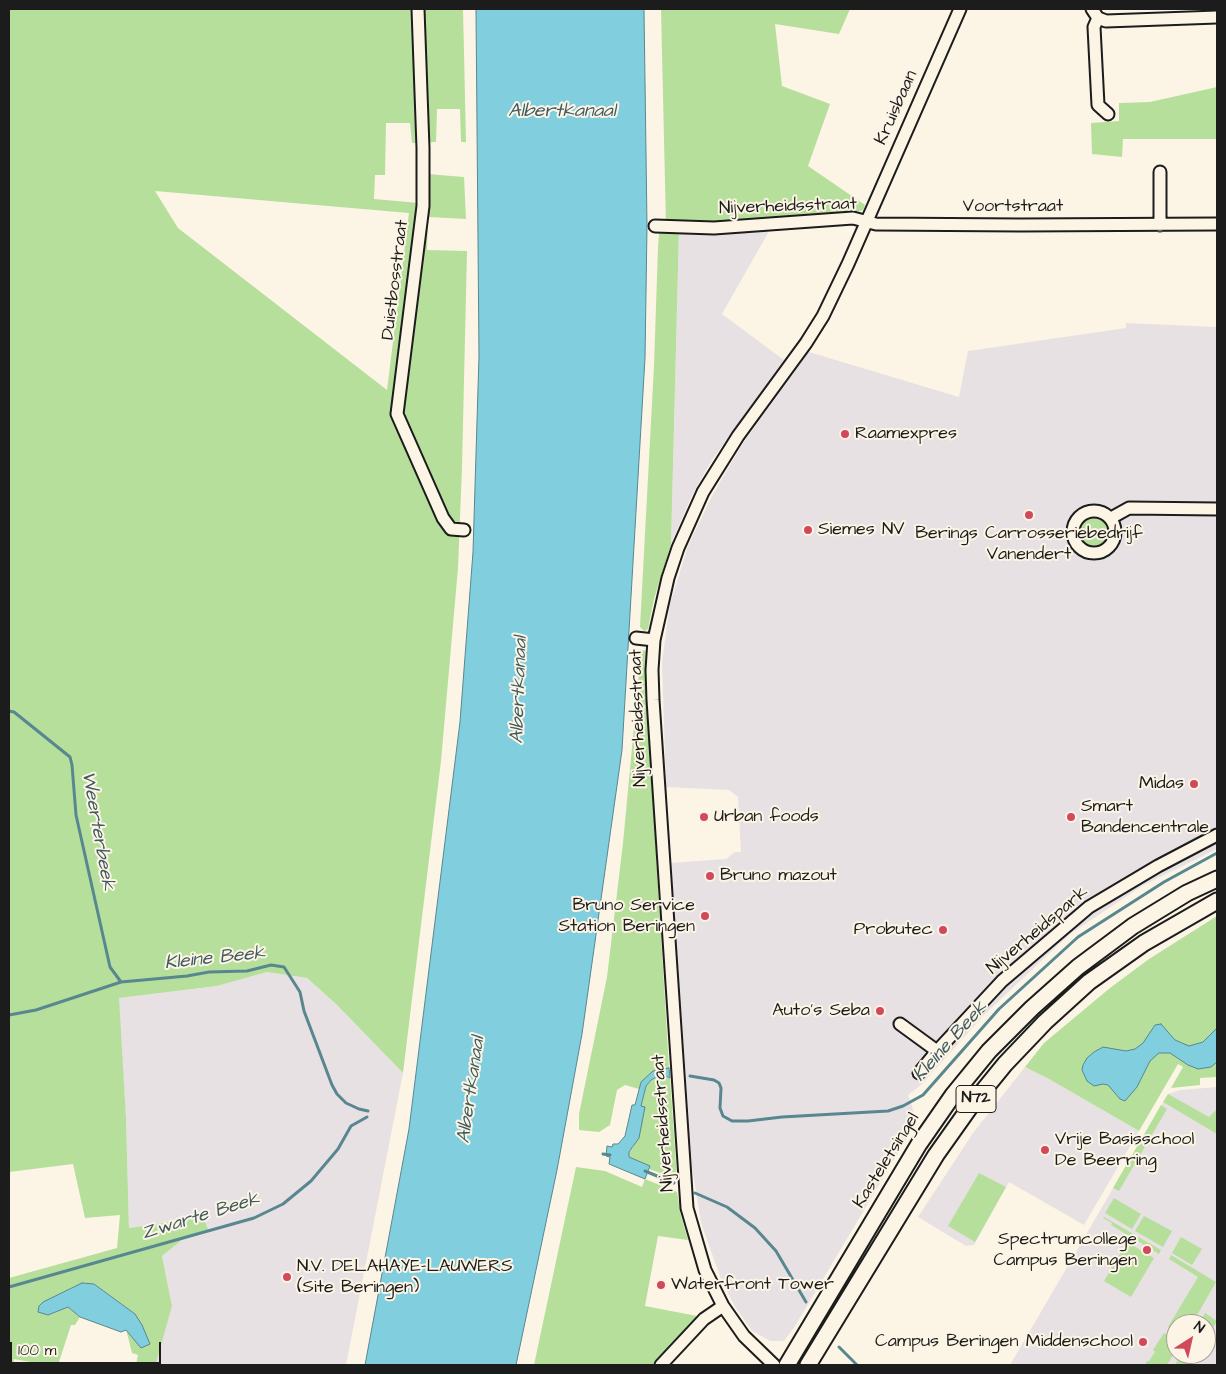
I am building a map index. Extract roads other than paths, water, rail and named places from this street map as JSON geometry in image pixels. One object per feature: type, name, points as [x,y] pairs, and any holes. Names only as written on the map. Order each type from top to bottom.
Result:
[{"type":"main road","name":"Kasteletsingel","points":[[787,1365],[919,1144],[953,1095],[989,1051],[1032,1008],[1078,967],[1133,926],[1217,878]]},
{"type":"main road","name":"N72","points":[[808,1365],[936,1155],[970,1107],[1005,1064],[1045,1022],[1090,982],[1144,942],[1217,901]]},
{"type":"street","name":"Duistbosstraat","points":[[418,9],[423,206],[397,414],[444,518],[451,529],[464,530]]},
{"type":"street","name":"Kruisbaan","points":[[867,221],[960,9]]},
{"type":"street","points":[[1108,114],[1098,106],[1095,13],[1106,20],[1217,17]]},
{"type":"street","points":[[1160,172],[1160,225]]},
{"type":"street","name":"Nijverheidsstraat","points":[[655,226],[714,228],[853,218],[867,221],[823,316],[806,343],[738,436],[703,492],[678,548],[668,578],[654,640],[653,700],[686,1208],[705,1270],[722,1306],[744,1336],[774,1365]]},
{"type":"street","name":"Voortstraat","points":[[867,221],[876,224],[1217,224]]},
{"type":"street","points":[[1111,518],[1129,508],[1217,508]]},
{"type":"street","points":[[636,638],[654,640]]},
{"type":"street","name":"Nijverheidspark","points":[[920,1073],[937,1051],[1002,981],[1089,907],[1158,866],[1217,835]]},
{"type":"street","points":[[900,1024],[937,1051]]},
{"type":"street","points":[[661,1365],[704,1319],[722,1306]]},
{"type":"water","name":"Albertkanaal","points":[[476,9],[644,9],[647,226],[645,358],[622,750],[582,1034],[557,1170],[516,1365],[365,1365],[409,1129],[460,722],[473,552],[479,356]]},
{"type":"water","points":[[1161,1024],[1175,1040],[1189,1046],[1203,1042],[1217,1028],[1217,1062],[1211,1067],[1198,1069],[1170,1053],[1159,1053],[1150,1061],[1137,1087],[1125,1101],[1120,1099],[1108,1085],[1094,1086],[1087,1081],[1082,1070],[1083,1065],[1094,1052],[1103,1047],[1126,1051],[1135,1049],[1143,1043],[1155,1025]]},
{"type":"water","points":[[669,1068],[670,1078],[664,1075],[658,1076],[646,1086],[641,1106],[645,1107],[639,1138],[629,1152],[629,1157],[650,1166],[645,1179],[609,1164],[610,1157],[606,1156],[607,1146],[612,1147],[613,1144],[618,1144],[625,1136],[632,1105],[635,1105],[641,1082],[653,1071]]},
{"type":"water","points":[[82,1283],[94,1284],[135,1314],[150,1344],[141,1348],[126,1330],[121,1332],[80,1317],[68,1307],[48,1315],[38,1312],[39,1306],[43,1302]]},
{"type":"waterway","name":"Weerterbeek","points":[[9,711],[14,712],[70,757],[76,815],[110,967],[121,982]]},
{"type":"waterway","name":"Kleine Beek","points":[[690,1076],[714,1080],[719,1083],[721,1088],[720,1108],[723,1116],[732,1121],[888,1111],[903,1106],[923,1095],[999,1009],[1078,937],[1164,882],[1217,853]]},
{"type":"waterway","name":"Kleine Beek","points":[[9,1015],[36,1010],[121,982],[209,972],[247,971],[271,965],[284,967],[300,992],[304,1011],[337,1094],[346,1103],[368,1111]]},
{"type":"waterway","name":"Zwarte Beek","points":[[9,1287],[254,1218],[283,1204],[311,1181],[338,1149],[351,1126],[367,1117]]},
{"type":"waterway","name":"Zwarte Beek","points":[[603,1154],[610,1155]]},
{"type":"waterway","name":"Zwarte Beek","points":[[645,1171],[674,1183]]},
{"type":"waterway","name":"Zwarte Beek","points":[[695,1193],[727,1207],[755,1228],[776,1251],[806,1302]]},
{"type":"waterway","name":"Zwarte Beek","points":[[839,1347],[857,1365]]},
{"type":"place","name":"Raamexpres","points":[[845,434]]},
{"type":"place","name":"Berings Carrosseriebedrijf Vanendert","points":[[1029,515]]},
{"type":"place","name":"Siemes NV","points":[[808,530]]},
{"type":"place","name":"Midas","points":[[1194,784]]},
{"type":"place","name":"Urban foods","points":[[704,817]]},
{"type":"place","name":"Smart Bandencentrale","points":[[1071,817]]},
{"type":"place","name":"Bruno mazout","points":[[710,876]]},
{"type":"place","name":"Bruno Service Station Beringen","points":[[705,916]]},
{"type":"place","name":"Probutec","points":[[943,930]]},
{"type":"place","name":"Auto's Seba","points":[[880,1011]]},
{"type":"place","name":"Vrije Basisschool De Beerring","points":[[1045,1150]]},
{"type":"place","name":"Spectrumcollege Campus Beringen","points":[[1147,1250]]},
{"type":"place","name":"N.V. DELAHAYE-LAUWERS (Site Beringen)","points":[[287,1277]]},
{"type":"place","name":"Waterfront Tower","points":[[661,1285]]},
{"type":"place","name":"Campus Beringen Middenschool","points":[[1143,1342]]}]
